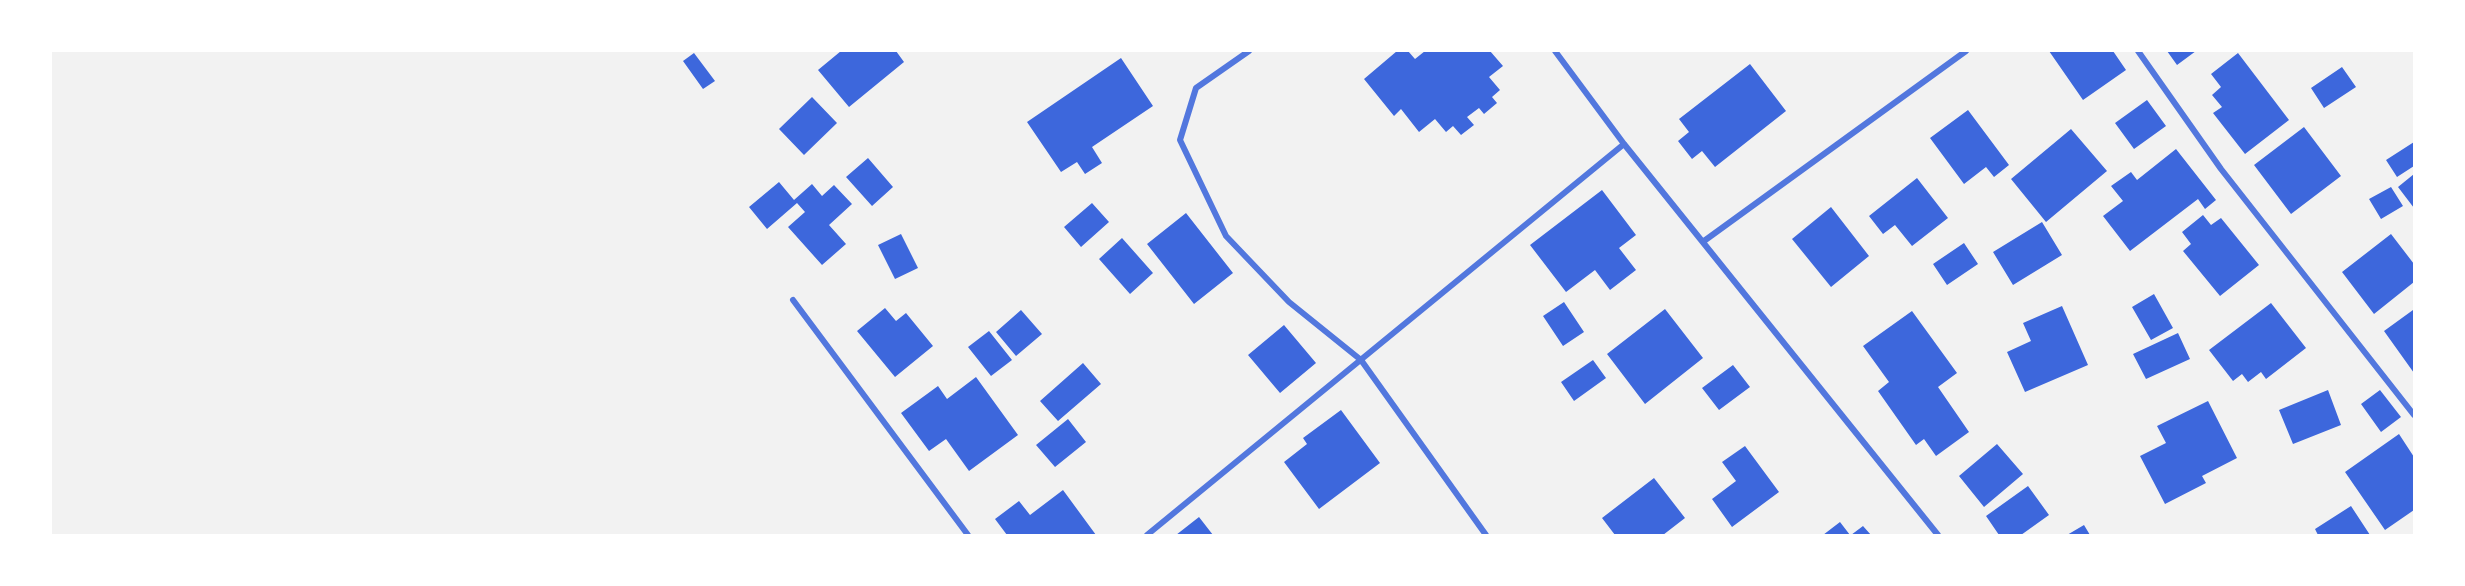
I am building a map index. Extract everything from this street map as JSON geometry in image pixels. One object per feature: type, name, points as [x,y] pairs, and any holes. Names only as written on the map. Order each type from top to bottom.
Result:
[{"type":"street","points":[[1249,51],[1196,88],[1180,140],[1226,236],[1289,302],[1361,360],[1486,535]]},
{"type":"street","points":[[1554,51],[1624,144],[1938,535]]},
{"type":"street","points":[[1704,241],[1966,51]]},
{"type":"street","points":[[2138,51],[2222,169],[2414,415]]},
{"type":"street","points":[[1147,535],[1624,144]]},
{"type":"street","points":[[793,300],[968,535]]},
{"type":"building","points":[[841,51],[896,51],[904,62],[849,107],[818,70]]},
{"type":"building","points":[[1397,51],[1408,51],[1415,59],[1425,51],[1490,51],[1503,66],[1489,77],[1500,90],[1492,97],[1497,103],[1484,114],[1479,108],[1467,117],[1474,125],[1461,135],[1453,126],[1446,132],[1435,119],[1419,132],[1401,109],[1394,116],[1364,79]]},
{"type":"building","points":[[2049,51],[2113,51],[2126,70],[2083,100]]},
{"type":"building","points":[[2167,51],[2196,51],[2177,65]]},
{"type":"building","points":[[694,53],[715,81],[703,89],[683,61]]},
{"type":"building","points":[[2238,53],[2289,120],[2245,154],[2213,113],[2222,107],[2212,95],[2221,87],[2211,74]]},
{"type":"building","points":[[1121,58],[1153,106],[1092,147],[1102,163],[1085,174],[1077,162],[1061,172],[1027,122]]},
{"type":"building","points":[[1750,64],[1786,111],[1715,167],[1702,151],[1692,159],[1678,141],[1689,132],[1679,119]]},
{"type":"building","points":[[2342,67],[2356,87],[2324,108],[2311,88]]},
{"type":"building","points":[[812,97],[837,123],[804,155],[779,129]]},
{"type":"building","points":[[2147,100],[2166,126],[2134,149],[2115,123]]},
{"type":"building","points":[[1968,110],[2009,165],[1994,177],[1986,167],[1964,184],[1930,138]]},
{"type":"building","points":[[2304,127],[2341,176],[2291,214],[2254,165]]},
{"type":"building","points":[[2071,129],[2107,171],[2046,222],[2011,179]]},
{"type":"building","points":[[2414,142],[2414,166],[2397,177],[2386,160]]},
{"type":"building","points":[[2176,149],[2216,200],[2205,209],[2198,199],[2130,251],[2103,216],[2123,201],[2111,186],[2131,172],[2137,180]]},
{"type":"building","points":[[868,158],[893,187],[872,206],[846,177]]},
{"type":"building","points":[[2414,174],[2414,208],[2398,187]]},
{"type":"building","points":[[1917,178],[1948,218],[1912,246],[1895,225],[1883,234],[1869,216]]},
{"type":"building","points":[[779,182],[794,200],[812,184],[822,196],[834,185],[852,204],[829,225],[846,244],[822,265],[788,227],[805,212],[797,203],[767,229],[749,207]]},
{"type":"building","points":[[2391,187],[2403,206],[2381,219],[2369,199]]},
{"type":"building","points":[[1602,190],[1636,235],[1619,248],[1636,270],[1610,290],[1595,270],[1566,292],[1530,245]]},
{"type":"building","points":[[1092,203],[1109,222],[1081,247],[1064,227]]},
{"type":"building","points":[[1831,207],[1869,256],[1831,287],[1792,239]]},
{"type":"building","points":[[1186,213],[1233,273],[1194,304],[1147,244]]},
{"type":"building","points":[[2203,215],[2211,225],[2221,218],[2259,265],[2220,296],[2183,251],[2191,244],[2182,232]]},
{"type":"building","points":[[2042,222],[2062,255],[2013,285],[1993,252]]},
{"type":"building","points":[[901,234],[918,268],[895,279],[878,245]]},
{"type":"building","points":[[2391,234],[2414,264],[2414,282],[2374,314],[2342,272]]},
{"type":"building","points":[[1122,238],[1153,273],[1130,294],[1099,259]]},
{"type":"building","points":[[1964,243],[1978,264],[1947,285],[1933,264]]},
{"type":"building","points":[[2154,294],[2173,328],[2151,340],[2132,307]]},
{"type":"building","points":[[1564,302],[1584,332],[1563,346],[1543,316]]},
{"type":"building","points":[[2271,303],[2306,348],[2266,379],[2261,372],[2248,382],[2242,374],[2233,381],[2209,350]]},
{"type":"building","points":[[2062,306],[2088,365],[2025,392],[2007,352],[2031,341],[2023,323]]},
{"type":"building","points":[[885,308],[896,321],[906,313],[933,346],[895,377],[857,331]]},
{"type":"building","points":[[1665,309],[1703,358],[1645,404],[1607,354]]},
{"type":"building","points":[[1021,310],[1042,334],[1016,356],[996,332]]},
{"type":"building","points":[[2413,310],[2414,312],[2414,373],[2384,331]]},
{"type":"building","points":[[1912,311],[1957,373],[1938,387],[1969,432],[1936,456],[1924,439],[1916,445],[1878,391],[1889,382],[1863,346]]},
{"type":"building","points":[[1284,325],[1316,363],[1280,393],[1248,355]]},
{"type":"building","points":[[989,331],[1012,360],[991,376],[968,347]]},
{"type":"building","points":[[2178,333],[2190,359],[2146,379],[2133,354]]},
{"type":"building","points":[[1593,360],[1606,378],[1574,401],[1561,382]]},
{"type":"building","points":[[1083,363],[1101,384],[1058,421],[1040,401]]},
{"type":"building","points":[[1733,365],[1750,387],[1719,410],[1702,388]]},
{"type":"building","points":[[976,377],[1018,435],[969,471],[946,439],[929,451],[901,413],[938,386],[947,399]]},
{"type":"building","points":[[2328,390],[2341,425],[2293,444],[2279,410]]},
{"type":"building","points":[[2380,390],[2401,417],[2381,432],[2361,404]]},
{"type":"building","points":[[2208,401],[2237,458],[2202,476],[2206,483],[2165,504],[2140,456],[2166,443],[2157,426]]},
{"type":"building","points":[[1341,410],[1380,463],[1319,509],[1284,462],[1307,444],[1303,438]]},
{"type":"building","points":[[1068,419],[1086,442],[1055,467],[1036,445]]},
{"type":"building","points":[[2399,434],[2414,457],[2414,510],[2385,530],[2345,472]]},
{"type":"building","points":[[1997,444],[2023,474],[1984,507],[1959,476]]},
{"type":"building","points":[[1745,446],[1779,492],[1732,527],[1712,499],[1736,481],[1722,462]]},
{"type":"building","points":[[1654,478],[1685,518],[1663,535],[1615,535],[1602,518]]},
{"type":"building","points":[[2028,486],[2049,515],[2021,535],[1999,535],[1986,516]]},
{"type":"building","points":[[1063,490],[1096,535],[1007,535],[995,519],[1019,501],[1030,515]]},
{"type":"building","points":[[2351,506],[2370,535],[2318,535],[2315,529]]},
{"type":"building","points":[[1199,517],[1213,535],[1176,535]]},
{"type":"building","points":[[1840,522],[1850,535],[1823,535]]},
{"type":"building","points":[[2084,525],[2090,535],[2067,535]]},
{"type":"building","points":[[1863,526],[1871,535],[1851,535]]}]
